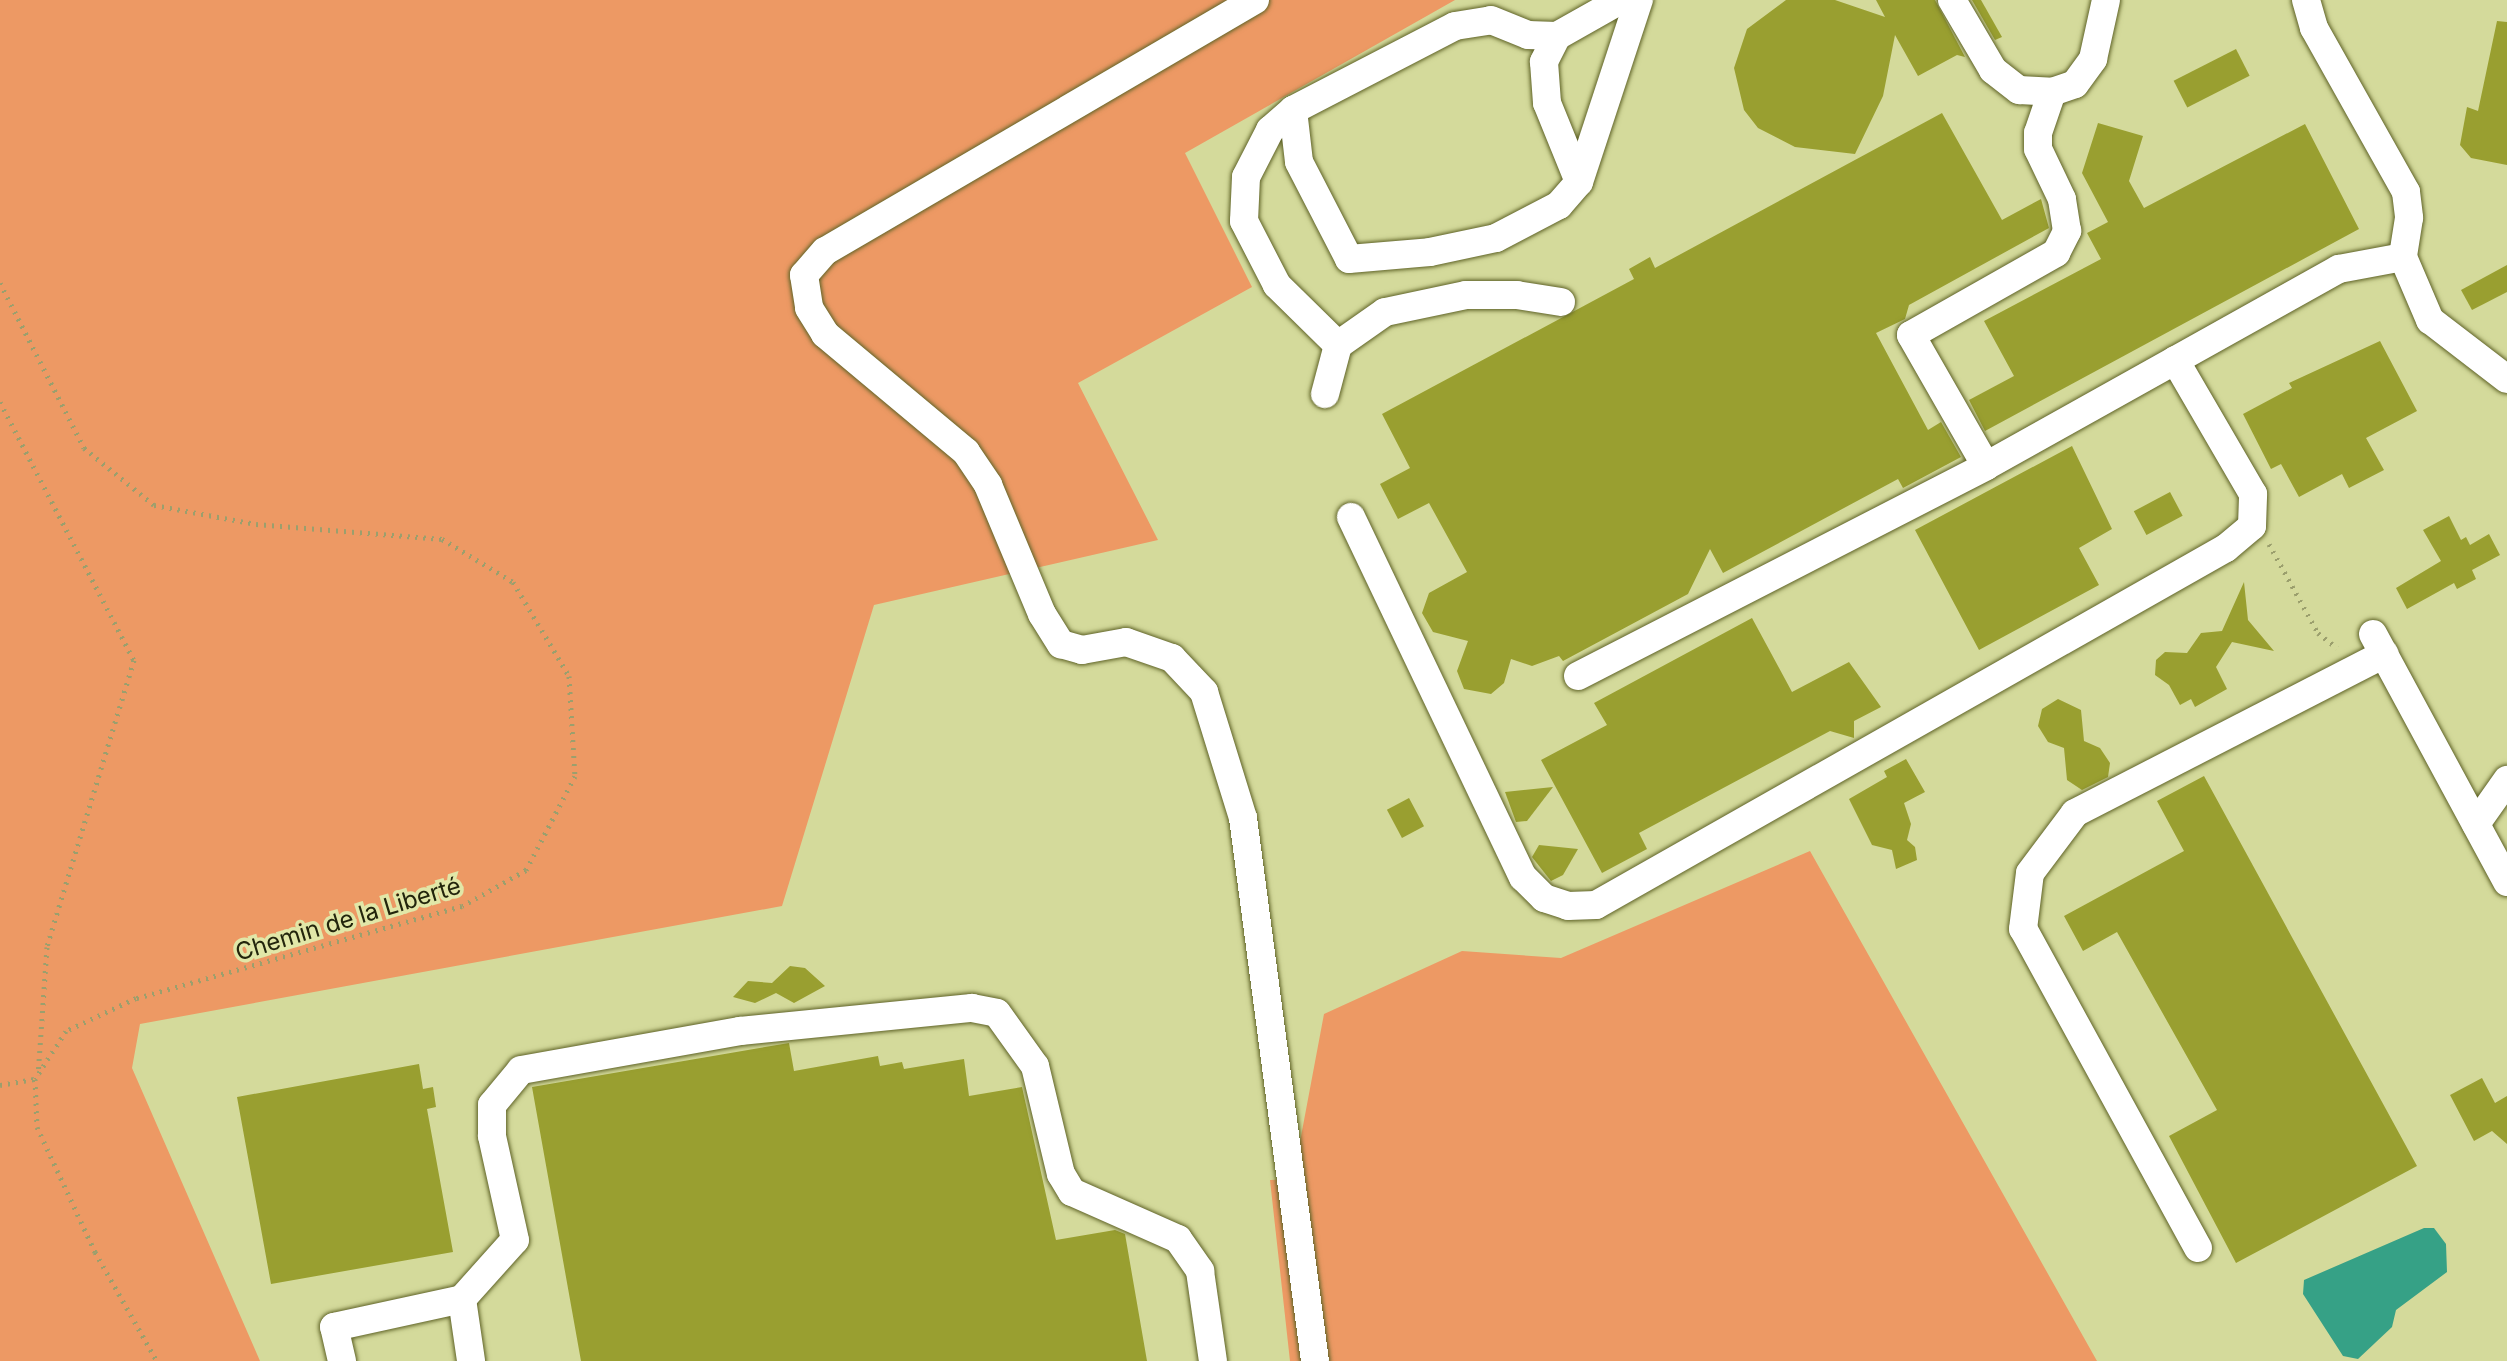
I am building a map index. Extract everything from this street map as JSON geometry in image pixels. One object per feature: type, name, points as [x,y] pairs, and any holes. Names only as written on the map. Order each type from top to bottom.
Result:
[{"type":"lane","points":[[1255,0],[825,251],[804,275],[809,308],[825,334],[966,452],[988,485],[1042,614],[1061,644],[1082,650],[1126,642],[1172,658],[1204,692],[1243,818],[1315,1361]]},
{"type":"lane","points":[[1338,345],[1277,285],[1244,221],[1246,177],[1270,130],[1293,110],[1455,26],[1491,20],[1528,35],[1557,36],[1621,0]]},
{"type":"lane","points":[[1293,110],[1299,162],[1349,259],[1430,252],[1496,238],[1559,205],[1579,182],[1639,0]]},
{"type":"lane","points":[[1952,0],[1993,70],[2019,90],[2052,92],[2075,84],[2093,59],[2106,0]]},
{"type":"lane","points":[[2306,0],[2314,28],[2406,192],[2409,218],[2403,257],[2430,320],[2507,379]]},
{"type":"lane","points":[[1557,36],[1544,62],[1547,103],[1579,182]]},
{"type":"lane","points":[[1986,466],[1911,335],[2056,253],[2067,231],[2062,199],[2038,149],[2038,133],[2052,92]]},
{"type":"lane","points":[[1578,676],[1986,466],[2339,269],[2403,257]]},
{"type":"lane","points":[[1325,394],[1338,345],[1385,312],[1466,295],[1517,295],[1561,302]]},
{"type":"lane","points":[[1351,517],[1523,877],[1544,898],[1568,906],[1596,905],[2226,548],[2252,526],[2253,494],[2175,360]]},
{"type":"lane","points":[[2198,1248],[2023,929],[2030,873],[2075,813],[2378,644],[2507,882]]},
{"type":"lane","points":[[2476,824],[2506,784]]},
{"type":"lane","points":[[342,1361],[334,1327],[462,1299],[515,1240],[492,1136],[492,1105],[521,1070],[740,1031],[972,1008],[997,1013],[1035,1066],[1061,1174],[1072,1192],[1148,1222],[1178,1239],[1186,1249],[1200,1271],[1213,1361]]},
{"type":"lane","points":[[462,1299],[471,1361]]},
{"type":"path","name":"Chemin de la Liberté","points":[[0,283],[84,448],[154,505],[256,524],[442,539],[513,582],[569,676],[575,776],[526,870],[462,906],[292,958],[136,998],[66,1031],[36,1077]]},
{"type":"path","points":[[0,402],[134,660],[47,947],[36,1077],[37,1127],[95,1252],[157,1361]]},
{"type":"path","points":[[2252,526],[2264,534],[2318,633],[2343,652],[2378,644]]},
{"type":"path","points":[[0,1085],[36,1077]]},
{"type":"shaded area","points":[[0,0],[1455,0],[1185,153],[1252,287],[1078,383],[1158,540],[874,605],[782,906],[140,1024],[132,1068],[260,1361],[0,1361]]},
{"type":"shaded area","points":[[1810,851],[2097,1361],[1290,1361],[1270,1180],[1293,1179],[1324,1014],[1462,951],[1561,958]]},
{"type":"water","points":[[2424,1228],[2434,1228],[2446,1244],[2447,1272],[2396,1310],[2392,1327],[2358,1359],[2343,1356],[2303,1294],[2304,1280]]},
{"type":"building","points":[[1786,0],[1835,0],[1885,17],[1876,0],[1935,0],[1965,57],[1957,55],[1918,76],[1895,35],[1883,96],[1855,154],[1795,147],[1758,128],[1744,110],[1734,68],[1747,29]]},
{"type":"building","points":[[1972,0],[1981,0],[2002,37],[1995,40]]},
{"type":"building","points":[[2497,21],[2507,22],[2507,165],[2471,158],[2460,145],[2467,107],[2478,111]]},
{"type":"building","points":[[2236,49],[2250,76],[2187,108],[2174,81]]},
{"type":"building","points":[[1942,113],[2002,220],[2041,199],[2049,228],[1909,305],[1905,319],[1876,333],[1928,430],[1941,422],[1961,457],[1903,488],[1898,479],[1723,573],[1710,549],[1688,594],[1563,661],[1559,656],[1532,666],[1511,659],[1504,683],[1491,694],[1464,689],[1457,671],[1468,641],[1433,632],[1422,613],[1429,593],[1467,572],[1429,503],[1398,519],[1380,484],[1410,468],[1382,414],[1634,279],[1629,269],[1650,257],[1655,268]]},
{"type":"building","points":[[2098,123],[2143,136],[2129,181],[2144,208],[2305,124],[2359,229],[1985,431],[1969,400],[2014,376],[1984,321],[2101,259],[2087,233],[2108,222],[2082,173]]},
{"type":"building","points":[[2507,265],[2507,292],[2472,310],[2461,290]]},
{"type":"building","points":[[2380,341],[2417,411],[2366,438],[2384,470],[2349,488],[2342,474],[2299,497],[2281,464],[2271,469],[2243,414],[2292,388],[2289,383]]},
{"type":"building","points":[[2072,446],[2112,529],[2079,548],[2099,585],[1979,650],[1915,530]]},
{"type":"building","points":[[2170,492],[2183,516],[2146,535],[2134,511]]},
{"type":"building","points":[[2449,516],[2461,540],[2466,537],[2470,545],[2489,534],[2500,555],[2472,570],[2476,579],[2457,589],[2454,583],[2407,609],[2396,588],[2441,561],[2423,530]]},
{"type":"building","points":[[2244,582],[2248,620],[2274,651],[2232,642],[2216,667],[2227,689],[2195,707],[2191,699],[2180,705],[2169,685],[2155,675],[2156,660],[2165,652],[2187,653],[2201,633],[2222,631]]},
{"type":"building","points":[[1752,618],[1792,692],[1849,662],[1881,707],[1854,721],[1854,738],[1830,731],[1639,833],[1647,849],[1602,873],[1541,760],[1607,725],[1594,703]]},
{"type":"building","points":[[2058,699],[2081,710],[2084,741],[2100,748],[2110,763],[2108,777],[2082,790],[2067,780],[2064,748],[2048,742],[2038,726],[2042,709]]},
{"type":"building","points":[[1906,759],[1925,792],[1904,803],[1911,824],[1907,840],[1915,847],[1917,860],[1896,869],[1892,850],[1872,845],[1849,799],[1887,777],[1884,771]]},
{"type":"building","points":[[2204,776],[2417,1166],[2236,1263],[2169,1136],[2217,1110],[2117,932],[2083,951],[2064,916],[2184,851],[2157,801]]},
{"type":"building","points":[[1553,787],[1527,821],[1516,822],[1505,792]]},
{"type":"building","points":[[1409,798],[1424,826],[1402,838],[1387,810]]},
{"type":"building","points":[[1539,845],[1578,849],[1563,875],[1551,881],[1532,857]]},
{"type":"building","points":[[790,966],[805,968],[825,986],[794,1003],[776,993],[755,1003],[733,997],[748,981],[772,983]]},
{"type":"building","points":[[789,1043],[794,1071],[878,1056],[880,1066],[902,1062],[904,1069],[964,1059],[969,1096],[1022,1087],[1056,1240],[1115,1230],[1125,1234],[1147,1361],[581,1361],[532,1087]]},
{"type":"building","points":[[419,1064],[423,1089],[433,1087],[436,1107],[427,1109],[453,1252],[271,1284],[237,1097]]},
{"type":"building","points":[[2482,1078],[2495,1103],[2507,1096],[2507,1144],[2492,1131],[2474,1141],[2450,1095]]}]
